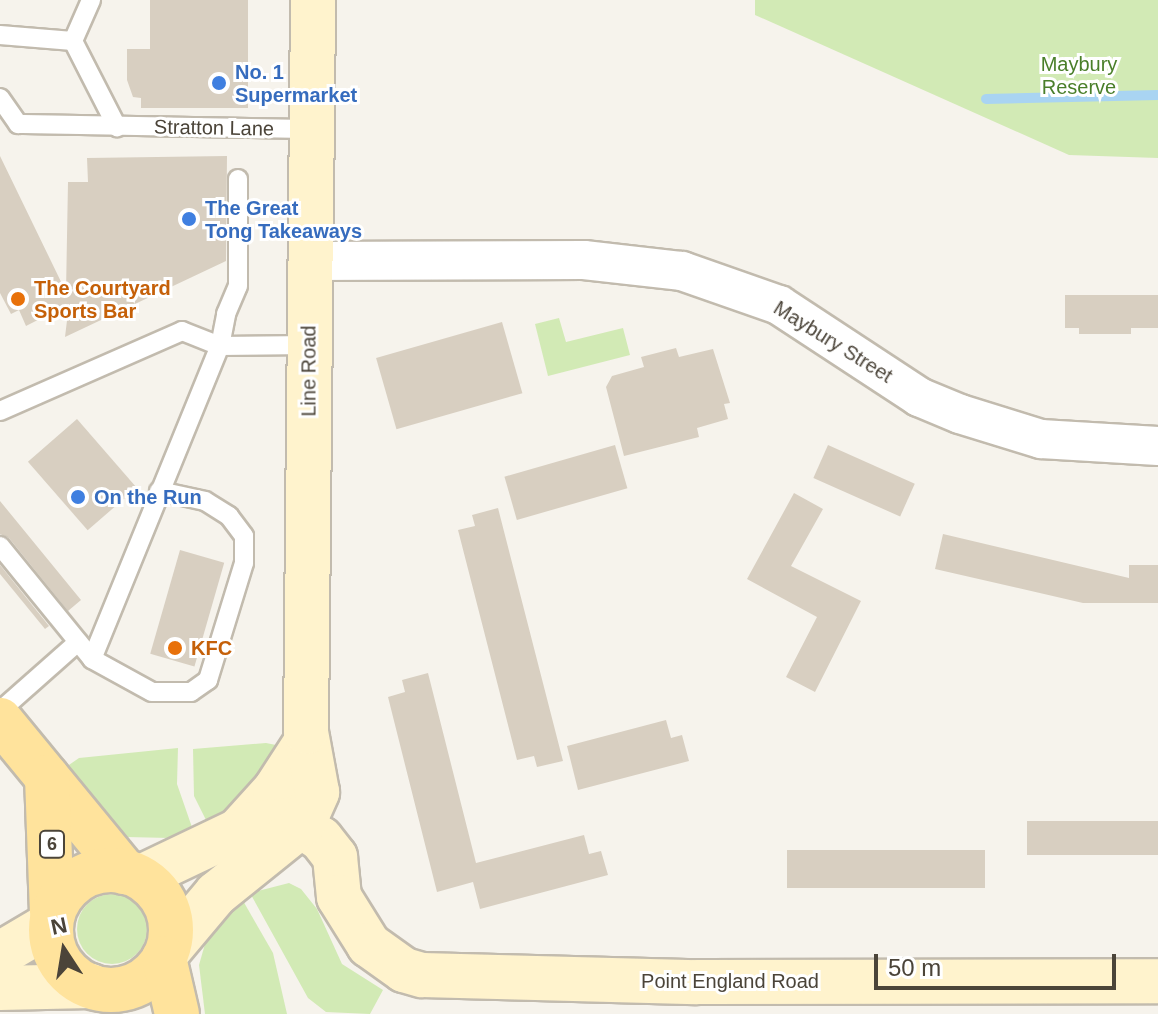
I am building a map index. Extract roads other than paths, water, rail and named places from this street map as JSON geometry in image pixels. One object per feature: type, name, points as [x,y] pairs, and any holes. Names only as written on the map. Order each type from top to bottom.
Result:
[{"type":"main road","name":"Line Road","points":[[303,824],[317,792],[306,742],[313,0]]},
{"type":"main road","name":"6","points":[[0,720],[133,874],[166,906],[166,955],[177,1014]]},
{"type":"main road","points":[[0,988],[110,996],[137,984],[166,955],[216,894],[306,742]]},
{"type":"main road","name":"6","points":[[47,777],[50,918],[56,953],[68,971],[110,996]]},
{"type":"main road","points":[[133,874],[246,848],[303,824],[335,857],[339,897]]},
{"type":"main road","name":"Point England Road","points":[[246,848],[295,869],[339,897],[380,954],[404,970],[456,980],[1158,981]]},
{"type":"main road","name":"6","points":[[50,918],[81,879],[99,871],[133,874]]},
{"type":"main road","points":[[0,954],[50,918]]},
{"type":"street","name":"Maybury Street","points":[[310,261],[584,260],[668,268],[779,305],[919,397],[987,424],[1066,443],[1158,446]]},
{"type":"lane","points":[[73,41],[91,0]]},
{"type":"lane","points":[[0,35],[73,41]]},
{"type":"lane","points":[[73,41],[117,127]]},
{"type":"lane","name":"Stratton Lane","points":[[0,98],[18,124],[312,129]]},
{"type":"lane","points":[[92,659],[220,346],[226,314],[238,286],[238,179]]},
{"type":"lane","points":[[0,411],[182,331],[220,346],[309,345]]},
{"type":"lane","points":[[0,546],[92,659],[152,692],[191,692],[208,680],[244,563],[244,536],[229,516],[205,501],[159,491]]},
{"type":"lane","points":[[0,711],[78,642]]},
{"type":"waterway","points":[[986,99],[1158,95]]},
{"type":"place","name":"No. 1 Supermarket","points":[[219,83]]},
{"type":"place","name":"The Great Tong Takeaways","points":[[189,219]]},
{"type":"place","name":"The Courtyard Sports Bar","points":[[18,299]]},
{"type":"place","name":"On the Run","points":[[78,497]]},
{"type":"place","name":"KFC","points":[[175,648]]},
{"type":"park label","name":"Maybury Reserve","points":[[1079,76]]}]
